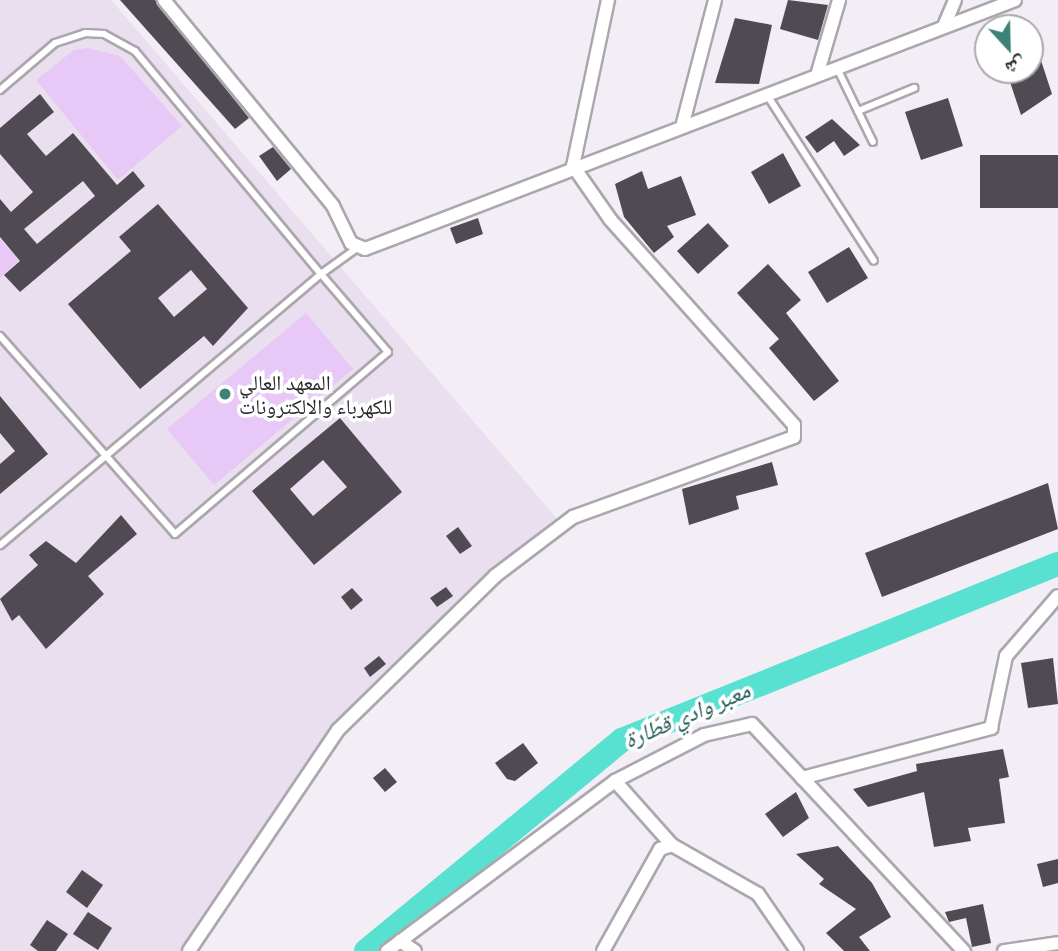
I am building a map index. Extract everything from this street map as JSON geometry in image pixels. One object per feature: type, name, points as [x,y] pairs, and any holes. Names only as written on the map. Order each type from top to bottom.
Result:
[{"type":"street","points":[[164,0],[333,206],[357,248],[1014,0]]},
{"type":"street","points":[[189,951],[338,730],[495,576],[573,517],[794,437],[794,425],[610,219],[573,166],[608,0]]},
{"type":"street","points":[[683,123],[715,0]]},
{"type":"street","points":[[818,72],[839,0]]},
{"type":"street","points":[[944,26],[955,0]]},
{"type":"street","points":[[802,778],[991,728],[1006,656],[1058,596]]},
{"type":"street","points":[[387,951],[615,781],[704,735],[752,724],[964,951]]},
{"type":"street","points":[[615,781],[672,845],[758,894],[797,951]]},
{"type":"street","points":[[608,949],[660,849],[672,845]]},
{"type":"street","points":[[400,941],[415,951]]},
{"type":"street","points":[[1004,951],[1058,943]]},
{"type":"lane","points":[[0,90],[55,43],[85,33],[104,34],[135,51],[388,352],[175,534],[103,458],[0,336]]},
{"type":"lane","points":[[836,66],[873,142]]},
{"type":"lane","points":[[858,111],[914,88]]},
{"type":"lane","points":[[766,93],[874,261]]},
{"type":"lane","points":[[0,545],[321,274],[357,248]]},
{"type":"shaded area","name":"المعهد العالي للكهرباء والالكترونات","points":[[0,0],[111,0],[559,521],[481,579],[338,730],[183,951],[0,951]]},
{"type":"shaded area","points":[[88,48],[120,56],[182,126],[118,180],[36,80],[74,50]]},
{"type":"shaded area","points":[[0,239],[19,261],[0,278]]},
{"type":"shaded area","points":[[306,313],[353,369],[214,485],[167,429]]},
{"type":"building","points":[[120,0],[155,0],[249,118],[235,129]]},
{"type":"building","points":[[788,0],[828,5],[818,40],[780,29]]},
{"type":"building","points":[[735,18],[772,25],[759,84],[715,83]]},
{"type":"building","points":[[1044,70],[1052,94],[1021,115],[1011,84],[1044,84]]},
{"type":"building","points":[[40,94],[54,112],[27,134],[46,156],[73,133],[117,185],[133,171],[145,186],[20,292],[4,275],[20,261],[0,237],[0,199],[11,212],[33,192],[0,154],[0,128]],"holes":[[[83,181],[95,196],[37,244],[24,229]]]},
{"type":"building","points":[[948,98],[963,146],[921,160],[905,112]]},
{"type":"building","points":[[832,119],[860,145],[844,156],[834,141],[817,153],[805,137]]},
{"type":"building","points":[[273,147],[291,169],[277,181],[259,156]]},
{"type":"building","points":[[783,153],[801,186],[769,204],[751,172]]},
{"type":"building","points":[[980,155],[1058,155],[1058,208],[980,208]]},
{"type":"building","points":[[642,171],[648,189],[681,176],[696,215],[667,226],[674,237],[654,253],[624,217],[615,184]]},
{"type":"building","points":[[158,204],[248,308],[213,346],[204,336],[140,389],[68,304],[131,251],[119,237]],"holes":[[[191,270],[207,289],[174,317],[158,298]]]},
{"type":"building","points":[[478,218],[483,234],[456,244],[450,228]]},
{"type":"building","points":[[708,223],[729,246],[698,274],[677,251]]},
{"type":"building","points":[[849,247],[868,278],[827,303],[808,272]]},
{"type":"building","points":[[768,264],[801,300],[786,313],[839,381],[814,401],[769,348],[779,339],[737,293]]},
{"type":"building","points":[[0,396],[48,454],[0,494],[0,464],[15,451],[0,433]]},
{"type":"building","points":[[340,418],[402,492],[314,565],[252,491]],"holes":[[[323,460],[347,487],[313,516],[290,489]]]},
{"type":"building","points":[[772,462],[778,485],[736,496],[739,509],[689,525],[682,489]]},
{"type":"building","points":[[1048,483],[1058,529],[882,597],[865,553]]},
{"type":"building","points":[[121,515],[137,534],[88,576],[104,594],[46,649],[19,615],[12,621],[0,599],[38,565],[29,555],[46,541],[76,563]]},
{"type":"building","points":[[458,527],[472,546],[460,554],[446,536]]},
{"type":"building","points":[[446,587],[453,596],[437,607],[430,598]]},
{"type":"building","points":[[352,588],[363,600],[351,610],[341,597]]},
{"type":"building","points":[[379,656],[386,664],[370,677],[364,668]]},
{"type":"building","points":[[1053,658],[1058,704],[1028,708],[1021,663]]},
{"type":"building","points":[[523,743],[538,763],[515,781],[507,779],[495,763]]},
{"type":"building","points":[[1003,749],[1009,777],[999,779],[1005,823],[968,828],[971,841],[934,847],[924,792],[868,807],[853,789],[917,771],[916,764]]},
{"type":"building","points":[[385,768],[397,782],[385,792],[373,778]]},
{"type":"building","points":[[796,792],[809,818],[783,837],[765,814]]},
{"type":"building","points":[[838,846],[872,883],[891,917],[859,937],[870,951],[844,951],[826,933],[856,909],[819,884],[824,879],[796,854]]},
{"type":"building","points":[[1058,859],[1058,883],[1043,887],[1037,864]]},
{"type":"building","points":[[82,870],[103,885],[87,908],[66,892]]},
{"type":"building","points":[[983,904],[991,943],[972,947],[966,918],[949,922],[945,912]]},
{"type":"building","points":[[88,912],[112,928],[98,950],[73,934]]},
{"type":"building","points":[[47,920],[68,934],[56,951],[38,951],[30,945]]},
{"type":"waterway","name":"معبر وادي قطّارة","points":[[366,951],[622,740],[1058,564]]},
{"type":"place","name":"المعهد العالي للكهرباء والالكترونات","points":[[225,394]]}]
